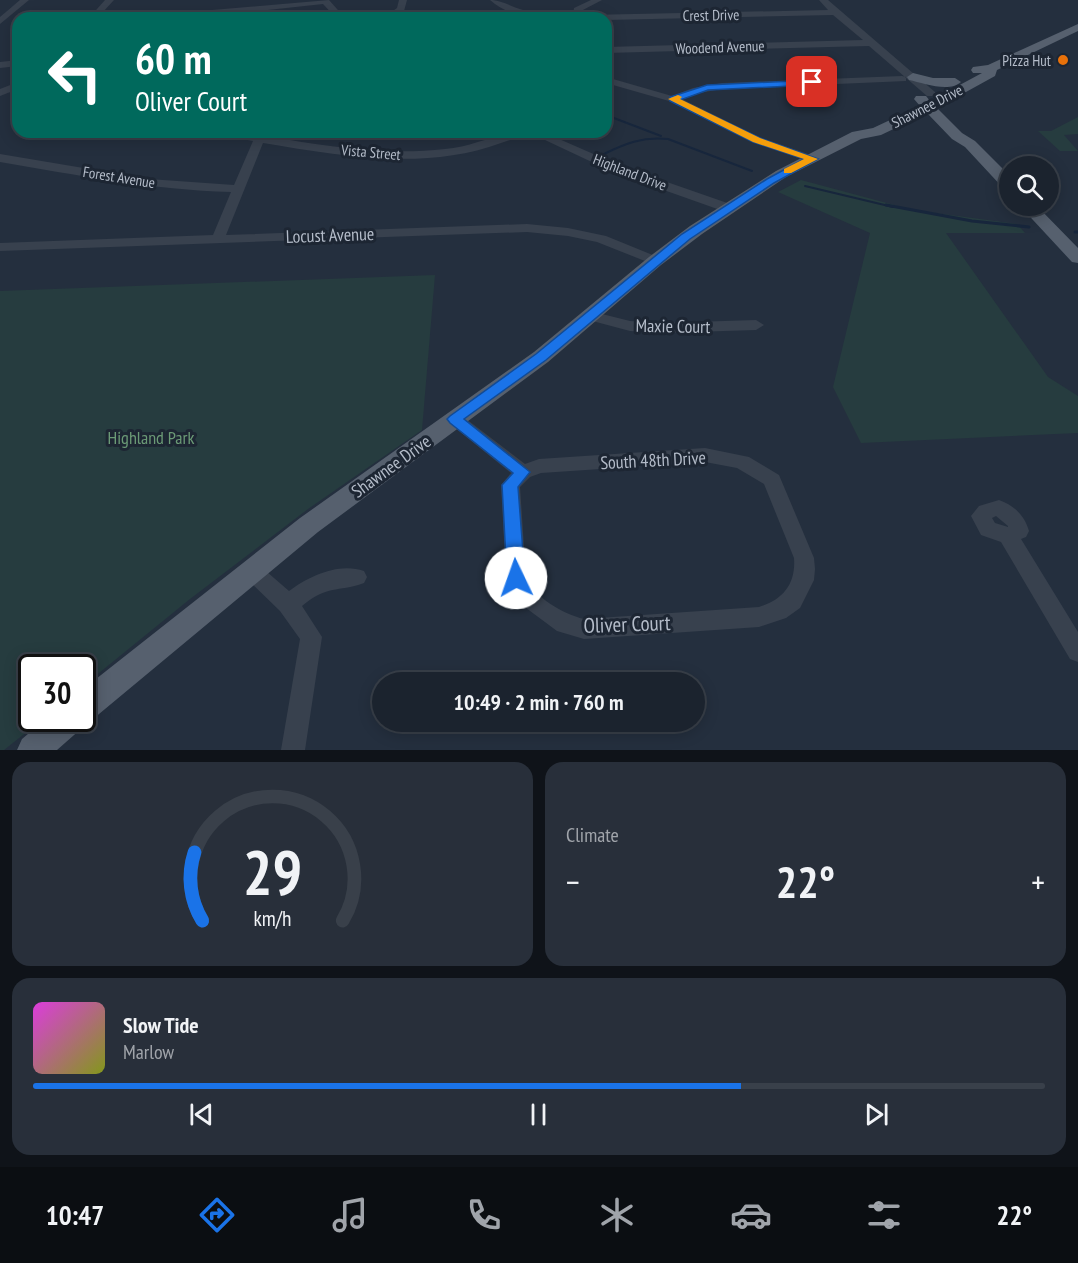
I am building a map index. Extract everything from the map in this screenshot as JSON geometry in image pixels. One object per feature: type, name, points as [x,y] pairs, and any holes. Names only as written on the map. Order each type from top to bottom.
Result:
[{"type":"main road","name":"Shawnee Drive","points":[[96,698],[309,525],[541,357],[655,261],[728,208],[781,174],[857,135],[876,132],[910,117],[955,82],[978,70],[991,68],[1078,27]]},
{"type":"main road","name":"Shawnee Drive","points":[[857,135],[858,128],[991,73],[991,68]]},
{"type":"main road","points":[[908,78],[933,82],[955,82]]},
{"type":"main road","points":[[930,100],[944,123],[961,140],[970,144],[999,174]]},
{"type":"main road","points":[[930,100],[969,136],[970,144]]},
{"type":"main road","points":[[910,117],[934,118],[944,123]]},
{"type":"main road","points":[[1038,216],[1078,258]]},
{"type":"street","points":[[0,21],[25,0]]},
{"type":"street","points":[[99,12],[110,0]]},
{"type":"street","points":[[221,12],[325,0],[336,12]]},
{"type":"street","points":[[397,12],[402,9],[404,0]]},
{"type":"street","points":[[494,0],[511,9],[523,12]]},
{"type":"street","points":[[577,12],[598,0]]},
{"type":"street","points":[[823,0],[930,100]]},
{"type":"street","name":"Crest Drive","points":[[612,17],[835,12]]},
{"type":"street","name":"Woodend Avenue","points":[[612,50],[870,43]]},
{"type":"street","points":[[673,99],[697,90],[722,86],[908,78]]},
{"type":"street","points":[[612,82],[673,99],[757,140],[813,159]]},
{"type":"street","points":[[218,239],[260,138]]},
{"type":"street","name":"Vista Street","points":[[278,138],[366,153],[399,155],[435,154],[471,149],[506,138]]},
{"type":"street","name":"Highland Drive","points":[[547,138],[617,169],[728,208]]},
{"type":"street","name":"Forest Avenue","points":[[0,158],[176,186],[239,189]]},
{"type":"street","name":"Locust Avenue","points":[[0,247],[527,228],[568,232],[601,239],[655,261]]},
{"type":"street","name":"Maxie Court","points":[[590,316],[630,326],[660,328],[756,326]]},
{"type":"street","points":[[455,419],[523,472]]},
{"type":"street","name":"South 48th Drive","points":[[523,472],[539,466],[705,455],[742,462],[772,480],[804,558],[803,580],[798,588]]},
{"type":"street","name":"Oliver Court","points":[[523,472],[510,485],[516,578],[530,599],[565,624],[584,629],[759,617],[778,610],[792,601],[798,588]]},
{"type":"street","points":[[1008,536],[1078,652]]},
{"type":"street","points":[[252,571],[288,604],[311,637],[293,750]]},
{"type":"street","points":[[288,604],[312,585],[327,579],[357,577]]},
{"type":"green space","points":[[1078,117],[1078,134],[1064,135],[1078,151],[1060,151],[1038,131],[1051,131]]},
{"type":"green space","points":[[801,180],[913,210],[1017,224],[1025,233],[946,233],[1048,377],[1078,396],[1078,433],[861,443],[833,387],[870,233],[778,192]]},
{"type":"green space","name":"Highland Park","points":[[435,275],[422,430],[308,509],[190,599],[96,675],[96,654],[18,654],[18,732],[27,732],[4,750],[0,750],[0,291]]},
{"type":"waterway","points":[[612,117],[661,136]]},
{"type":"waterway","points":[[602,155],[634,142],[659,138],[668,139],[752,171]]},
{"type":"waterway","points":[[805,186],[893,207]]},
{"type":"waterway","points":[[886,205],[972,221],[1029,227]]},
{"type":"slow traffic","points":[[678,97],[673,99],[757,140],[813,159],[787,171]]},
{"type":"place","name":"Pizza Hut","points":[[1063,60]]},
{"type":"route","points":[[516,578],[510,485],[523,472],[455,419],[541,357],[686,237],[781,174],[813,159],[757,140],[673,99],[707,88],[812,82]]}]
